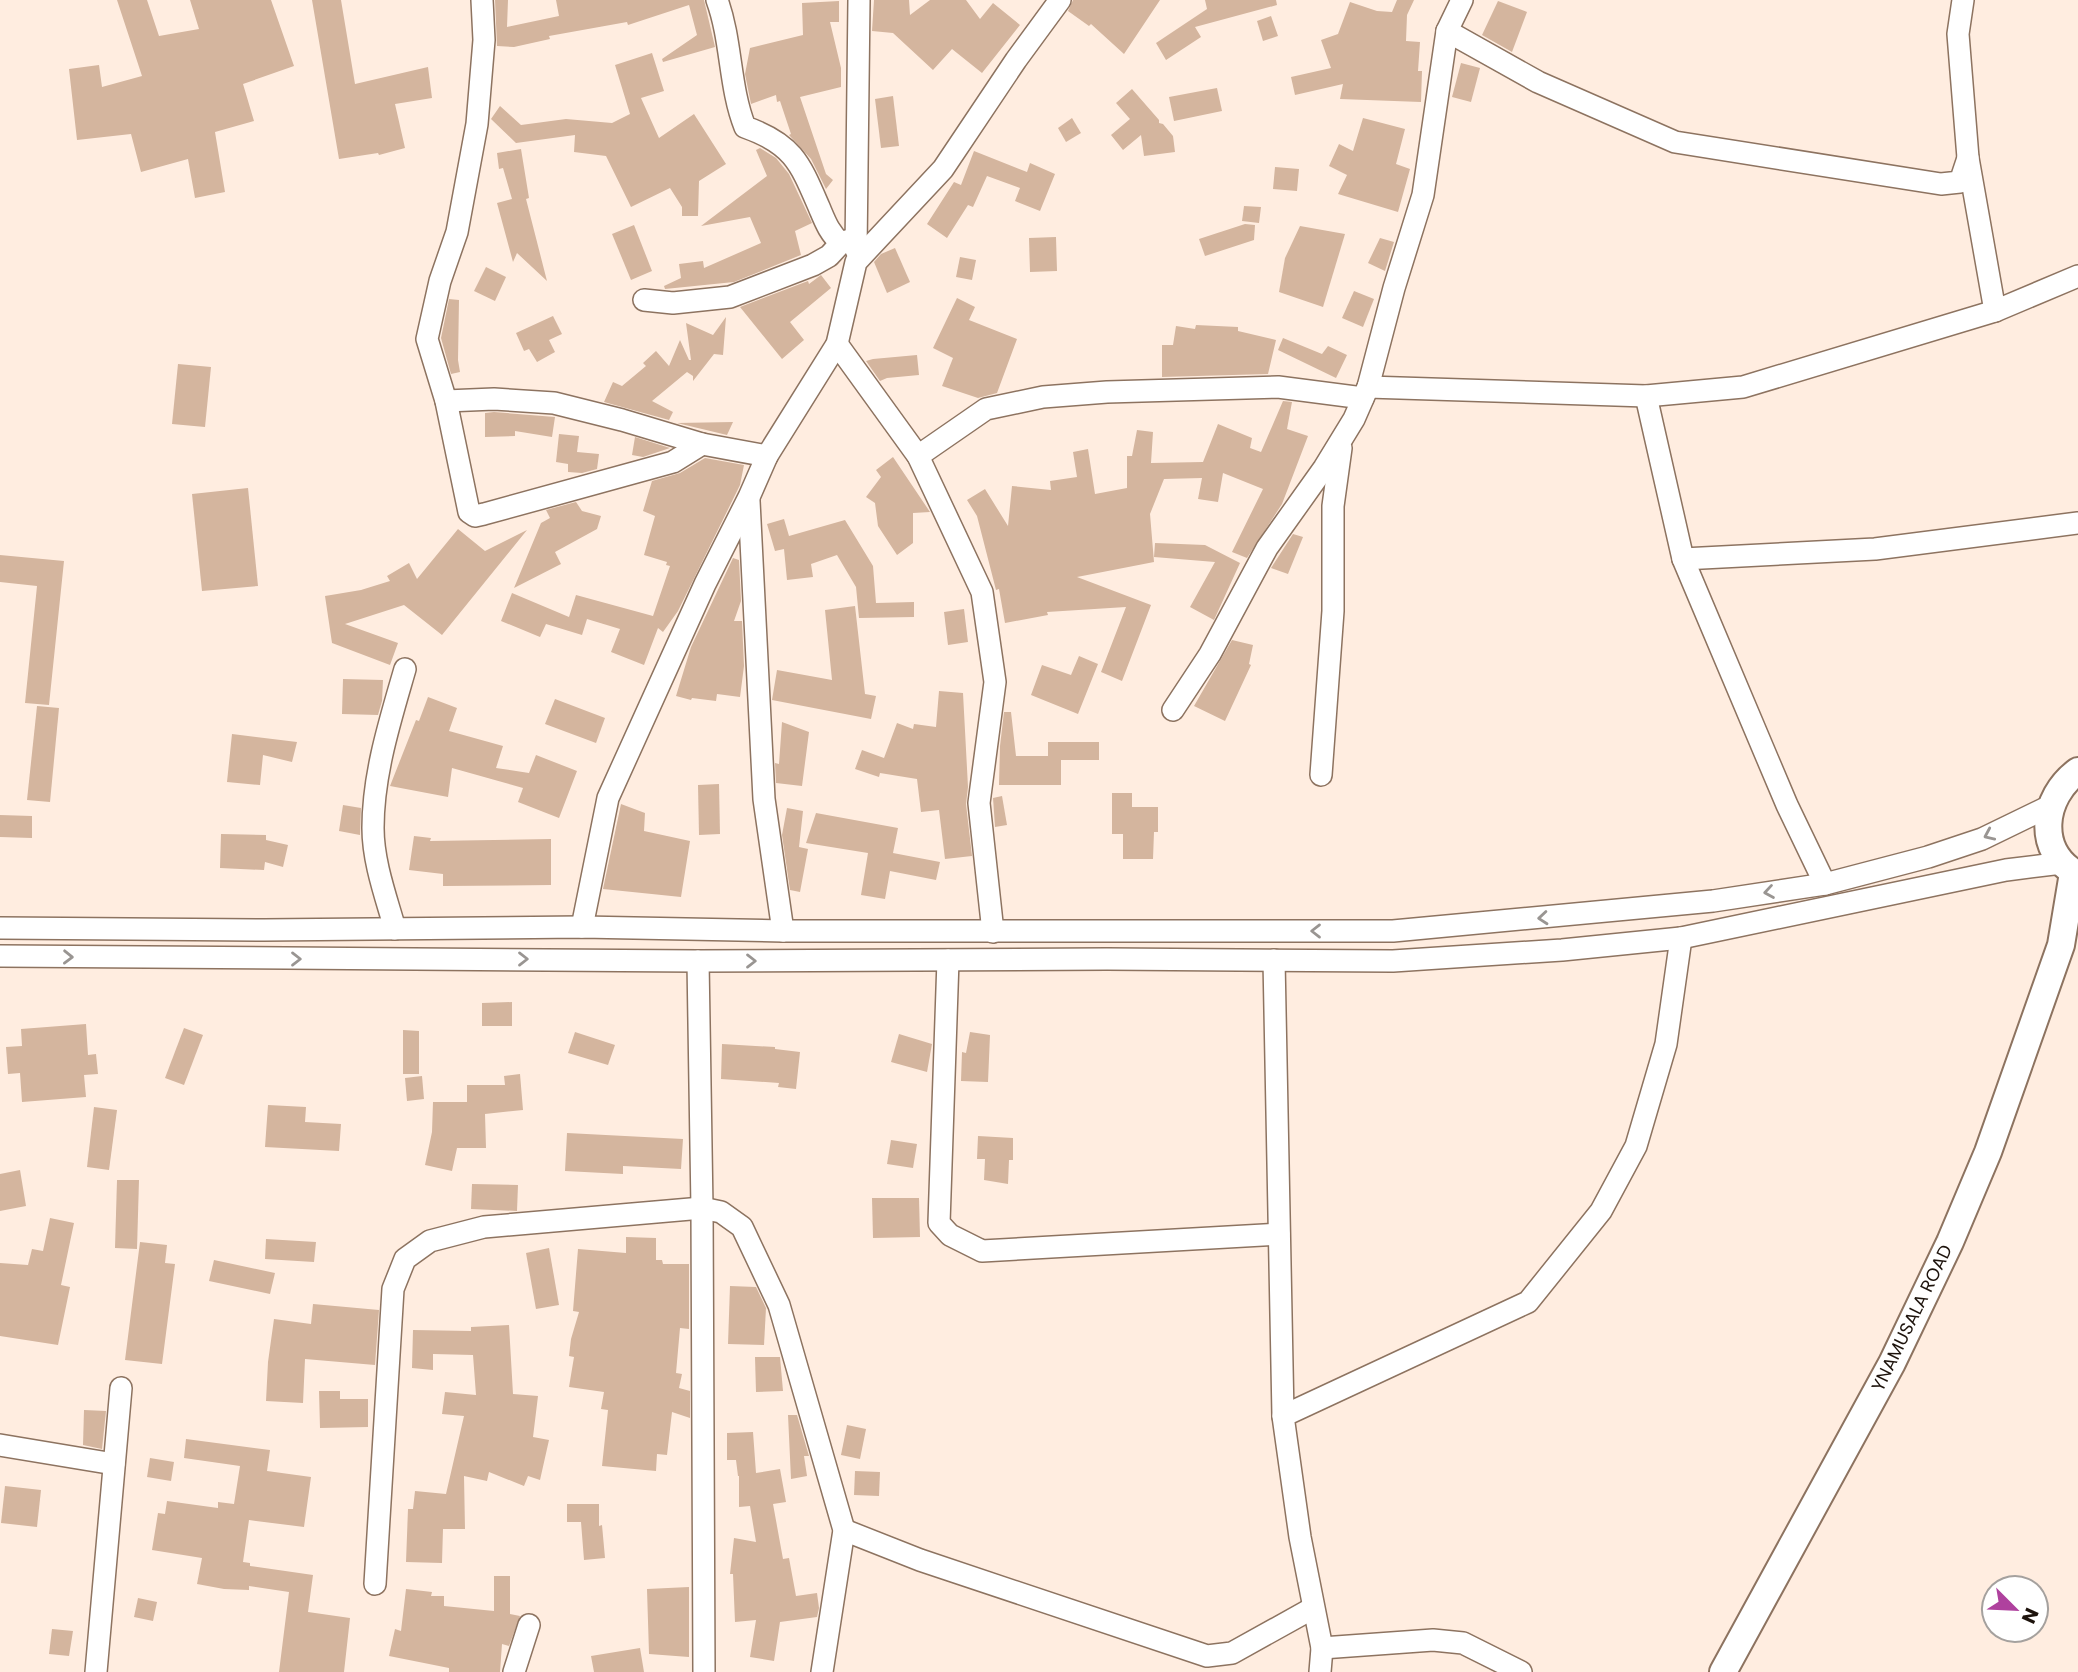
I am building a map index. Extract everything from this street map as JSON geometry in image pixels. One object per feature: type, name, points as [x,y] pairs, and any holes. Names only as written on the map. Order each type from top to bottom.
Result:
[{"type":"main road","points":[[2071,870],[2049,836],[2048,821],[2050,806],[2056,793],[2065,781],[2078,771]]},
{"type":"main road","name":"YNAMUSALA ROAD","points":[[1723,1672],[1892,1363],[1950,1242],[1988,1153],[2069,936],[2071,870]]},
{"type":"street","points":[[482,0],[484,40],[477,124],[457,232],[440,281],[427,339],[446,401],[468,512],[475,516],[673,462],[702,444]]},
{"type":"street","points":[[717,0],[726,24],[740,113],[745,127],[762,133],[783,146],[801,165],[830,234],[848,241]]},
{"type":"street","points":[[856,262],[848,241],[859,0]]},
{"type":"street","points":[[582,927],[608,798],[705,584],[749,498],[767,456],[837,344],[856,262],[943,169],[1060,0]]},
{"type":"street","points":[[1173,710],[1210,654],[1267,548],[1342,439],[1365,392],[1423,195],[1447,31],[1462,0]]},
{"type":"street","points":[[1963,0],[1958,34],[1968,158],[1995,311]]},
{"type":"street","points":[[1447,31],[1538,82],[1675,142],[1941,184],[1960,182],[1968,158]]},
{"type":"street","points":[[644,300],[673,303],[730,297],[813,265],[848,241]]},
{"type":"street","points":[[918,456],[986,409],[1043,397],[1107,392],[1278,387],[1365,392],[1646,396],[1743,387],[1995,311],[2078,276]]},
{"type":"street","points":[[837,344],[918,456],[982,592],[995,682],[979,803],[993,932]]},
{"type":"street","points":[[1646,396],[1683,559],[1787,805],[1825,884]]},
{"type":"street","points":[[446,401],[494,399],[554,403],[702,444],[767,456]]},
{"type":"street","points":[[1321,775],[1333,611],[1333,506],[1342,439]]},
{"type":"street","points":[[749,498],[764,799],[783,931]]},
{"type":"street","points":[[1683,559],[1875,549],[2078,523]]},
{"type":"street","points":[[396,929],[381,880],[373,829],[382,750],[405,669]]},
{"type":"street","points":[[0,928],[582,927],[783,931],[1393,931],[1713,901],[1825,884],[1928,857],[1982,839],[2050,806]]},
{"type":"street","points":[[0,956],[698,961],[1393,961],[1562,950],[1681,938],[2006,870],[2071,870]]},
{"type":"street","points":[[1283,1416],[1528,1302],[1601,1211],[1636,1146],[1666,1044],[1681,938]]},
{"type":"street","points":[[948,960],[939,1223],[950,1236],[982,1251],[1279,1234]]},
{"type":"street","points":[[1274,960],[1283,1416],[1300,1537],[1322,1648],[1320,1672]]},
{"type":"street","points":[[698,961],[704,1672]]},
{"type":"street","points":[[375,1584],[393,1289],[405,1259],[430,1241],[484,1227],[702,1208],[721,1213],[742,1227],[779,1305],[844,1530],[822,1672]]},
{"type":"street","points":[[96,1672],[121,1388]]},
{"type":"street","points":[[0,1445],[114,1464]]},
{"type":"street","points":[[844,1530],[920,1560],[1207,1656],[1231,1653],[1313,1608]]},
{"type":"street","points":[[514,1672],[529,1625]]},
{"type":"street","points":[[1322,1648],[1433,1640],[1463,1643],[1521,1672]]},
{"type":"building","points":[[117,0],[147,0],[159,36],[199,29],[190,0],[271,0],[294,66],[243,84],[254,121],[215,132],[225,192],[195,198],[188,159],[141,172],[131,134],[77,140],[69,69],[99,65],[102,87],[142,76]]},
{"type":"building","points":[[312,0],[341,0],[355,84],[428,67],[432,98],[395,104],[405,148],[379,155],[339,159]]},
{"type":"building","points":[[495,0],[508,0],[507,27],[559,16],[556,0],[704,0],[715,47],[663,62],[662,59],[697,35],[689,5],[628,25],[627,22],[549,36],[550,39],[514,47],[497,46]]},
{"type":"building","points":[[874,0],[909,0],[910,15],[930,0],[966,0],[980,19],[993,3],[1020,25],[982,73],[952,49],[933,70],[893,33],[872,31]]},
{"type":"building","points":[[1073,0],[1160,0],[1124,54],[1091,24],[1089,26],[1068,11]]},
{"type":"building","points":[[1205,0],[1276,0],[1277,5],[1195,27],[1201,37],[1166,60],[1156,43],[1207,9]]},
{"type":"building","points":[[1397,0],[1414,0],[1407,15],[1406,41],[1420,42],[1418,71],[1422,71],[1421,102],[1340,99],[1343,84],[1295,95],[1291,77],[1331,68],[1321,40],[1338,34],[1350,2],[1377,11],[1392,12]]},
{"type":"building","points":[[839,1],[839,22],[830,22],[841,68],[841,87],[800,97],[826,174],[833,180],[826,189],[811,159],[789,135],[791,134],[776,95],[751,104],[745,74],[750,48],[803,35],[802,3]]},
{"type":"building","points":[[1498,1],[1527,12],[1512,52],[1482,35]]},
{"type":"building","points":[[1271,16],[1278,36],[1263,41],[1257,21]]},
{"type":"building","points":[[652,53],[664,91],[641,98],[659,138],[694,114],[726,164],[699,181],[698,216],[682,216],[682,207],[670,188],[631,207],[606,156],[574,152],[575,135],[516,143],[491,119],[500,106],[521,125],[566,119],[612,123],[630,114],[615,65]]},
{"type":"building","points":[[1461,63],[1480,68],[1471,102],[1452,97]]},
{"type":"building","points":[[1217,88],[1222,111],[1174,121],[1169,97]]},
{"type":"building","points":[[1132,89],[1173,136],[1175,152],[1144,156],[1141,135],[1123,150],[1111,135],[1130,119],[1116,103]]},
{"type":"building","points":[[893,96],[899,146],[881,148],[875,99]]},
{"type":"building","points":[[1072,118],[1081,133],[1066,142],[1058,128]]},
{"type":"building","points":[[1363,118],[1405,129],[1396,164],[1410,169],[1398,212],[1338,194],[1347,175],[1329,166],[1339,144],[1353,151]]},
{"type":"building","points":[[760,148],[776,158],[789,174],[812,223],[795,231],[801,255],[734,282],[665,289],[664,286],[681,278],[679,264],[703,261],[704,268],[761,243],[750,217],[701,226],[767,176],[756,150]]},
{"type":"building","points":[[521,149],[529,198],[526,199],[547,281],[517,253],[513,262],[497,203],[512,199],[503,168],[499,169],[497,153]]},
{"type":"building","points":[[974,151],[1027,172],[1030,163],[1055,174],[1040,211],[1015,201],[1020,188],[987,176],[973,207],[968,205],[947,238],[927,224],[954,182],[961,185]]},
{"type":"building","points":[[1275,167],[1299,169],[1297,191],[1273,189]]},
{"type":"building","points":[[1244,206],[1261,207],[1259,223],[1242,221]]},
{"type":"building","points":[[1245,224],[1255,225],[1254,240],[1205,256],[1199,239]]},
{"type":"building","points":[[634,225],[652,271],[631,280],[612,234]]},
{"type":"building","points":[[1300,226],[1345,234],[1323,307],[1279,292],[1285,258]]},
{"type":"building","points":[[1056,237],[1057,271],[1030,272],[1029,238]]},
{"type":"building","points":[[1380,238],[1394,242],[1385,271],[1368,263]]},
{"type":"building","points":[[895,248],[910,282],[887,293],[874,262],[881,254]]},
{"type":"building","points":[[960,257],[976,260],[972,280],[956,277]]},
{"type":"building","points":[[486,267],[506,277],[495,301],[474,291]]},
{"type":"building","points":[[821,275],[831,288],[790,322],[804,340],[782,359],[740,307],[808,281],[809,284]]},
{"type":"building","points":[[1354,291],[1374,299],[1363,327],[1342,318]]},
{"type":"building","points":[[957,298],[975,307],[969,320],[1017,339],[997,393],[978,398],[942,386],[953,358],[933,348]]},
{"type":"building","points":[[449,299],[459,300],[460,372],[451,374],[441,338]]},
{"type":"building","points":[[553,316],[562,334],[549,340],[555,352],[537,362],[529,349],[524,351],[516,333]]},
{"type":"building","points":[[726,317],[723,355],[714,354],[693,381],[693,376],[687,372],[652,401],[673,412],[669,420],[604,402],[613,382],[622,386],[646,366],[643,363],[656,351],[669,366],[680,340],[691,360],[686,323],[713,335]]},
{"type":"building","points":[[1196,325],[1238,327],[1238,331],[1276,340],[1268,374],[1162,377],[1162,345],[1173,345],[1176,326],[1195,329]]},
{"type":"building","points":[[1283,338],[1322,354],[1328,346],[1347,355],[1336,378],[1278,350]]},
{"type":"building","points":[[917,355],[919,375],[880,381],[866,361],[873,359]]},
{"type":"building","points":[[178,364],[211,367],[205,427],[172,424]]},
{"type":"building","points":[[1283,401],[1292,402],[1287,429],[1308,436],[1282,504],[1247,558],[1232,552],[1263,489],[1223,473],[1218,502],[1198,499],[1202,478],[1164,479],[1150,514],[1154,562],[1077,577],[1151,605],[1122,681],[1101,672],[1126,607],[1047,612],[1048,615],[1005,623],[999,589],[996,590],[977,516],[967,500],[985,489],[1008,526],[1012,486],[1051,490],[1050,481],[1077,477],[1073,452],[1088,449],[1095,494],[1127,488],[1127,456],[1132,456],[1137,430],[1153,432],[1151,463],[1203,462],[1218,424],[1252,438],[1250,448],[1261,452]]},
{"type":"building","points":[[485,413],[555,417],[552,437],[515,431],[515,436],[485,437]]},
{"type":"building","points":[[733,422],[727,435],[677,423]]},
{"type":"building","points":[[559,434],[579,436],[577,452],[599,454],[597,469],[582,473],[568,472],[568,464],[556,462]]},
{"type":"building","points":[[635,437],[670,448],[643,457],[632,455]]},
{"type":"building","points":[[893,457],[930,512],[913,513],[913,543],[897,555],[878,526],[875,503],[866,497],[881,477],[876,470]]},
{"type":"building","points":[[705,458],[744,465],[740,485],[678,611],[663,632],[658,628],[644,665],[611,652],[620,629],[587,619],[582,635],[546,624],[540,637],[501,621],[512,593],[569,617],[576,595],[653,616],[670,566],[666,565],[667,562],[644,555],[655,516],[643,511],[652,481],[680,473]]},
{"type":"building","points":[[248,488],[258,586],[202,591],[192,494]]},
{"type":"building","points":[[576,502],[582,511],[601,516],[597,529],[555,552],[561,564],[514,588],[541,523],[550,518],[546,510]]},
{"type":"building","points":[[784,519],[789,536],[845,520],[873,566],[876,603],[914,602],[914,617],[859,618],[856,587],[837,555],[811,564],[813,577],[787,580],[784,549],[775,551],[767,524]]},
{"type":"building","points":[[458,529],[485,551],[527,530],[442,635],[404,605],[345,624],[398,643],[390,665],[332,643],[325,596],[361,590],[390,581],[387,576],[409,563],[417,579]]},
{"type":"building","points":[[1293,534],[1303,537],[1288,574],[1271,568]]},
{"type":"building","points":[[1155,543],[1205,545],[1240,563],[1214,620],[1190,607],[1215,562],[1154,557]]},
{"type":"building","points":[[0,555],[64,561],[49,705],[25,703],[37,586],[0,582]]},
{"type":"building","points":[[733,558],[739,560],[741,601],[734,621],[742,621],[744,666],[740,697],[717,694],[716,701],[691,700],[676,696],[691,647]]},
{"type":"building","points":[[855,606],[865,694],[876,696],[871,719],[772,700],[777,670],[832,680],[825,610]]},
{"type":"building","points":[[964,609],[968,642],[948,645],[944,612]]},
{"type":"building","points":[[1232,640],[1253,645],[1251,665],[1225,721],[1194,706]]},
{"type":"building","points":[[1079,656],[1098,664],[1078,714],[1031,695],[1042,665],[1071,675]]},
{"type":"building","points":[[343,679],[383,680],[378,715],[342,714]]},
{"type":"building","points":[[939,691],[963,693],[968,787],[966,804],[972,856],[945,859],[939,810],[921,812],[917,779],[880,773],[879,777],[855,769],[862,750],[884,758],[897,723],[913,729],[914,724],[936,727]]},
{"type":"building","points":[[428,697],[457,708],[449,731],[503,746],[496,768],[529,773],[536,755],[577,771],[559,818],[518,802],[523,788],[452,768],[448,797],[390,786]]},
{"type":"building","points":[[555,699],[605,718],[596,743],[545,724]]},
{"type":"building","points":[[37,706],[59,708],[50,802],[27,800]]},
{"type":"building","points":[[1004,712],[1011,712],[1016,756],[1048,756],[1048,742],[1099,742],[1099,760],[1061,760],[1061,785],[999,785]]},
{"type":"building","points":[[782,722],[809,732],[802,786],[776,783],[775,763],[779,764]]},
{"type":"building","points":[[232,734],[297,742],[292,762],[263,755],[260,785],[227,782]]},
{"type":"building","points":[[719,784],[720,834],[699,835],[698,785]]},
{"type":"building","points":[[1112,793],[1132,793],[1132,807],[1158,807],[1158,832],[1154,832],[1153,859],[1123,859],[1123,834],[1112,834]]},
{"type":"building","points":[[1002,796],[1007,825],[995,827],[993,798]]},
{"type":"building","points":[[621,804],[645,813],[644,831],[690,841],[681,897],[603,889]]},
{"type":"building","points":[[343,805],[361,808],[360,835],[339,831]]},
{"type":"building","points":[[787,808],[803,811],[799,847],[808,849],[800,892],[790,890],[782,835]]},
{"type":"building","points":[[816,813],[898,828],[893,853],[940,862],[936,880],[890,871],[885,899],[861,895],[868,853],[806,843]]},
{"type":"building","points":[[0,815],[32,816],[32,838],[0,837]]},
{"type":"building","points":[[221,834],[266,835],[266,840],[288,845],[283,867],[265,862],[264,870],[220,868]]},
{"type":"building","points":[[414,836],[431,838],[430,841],[551,839],[551,885],[443,886],[443,874],[409,870]]},
{"type":"building","points":[[512,1002],[512,1026],[482,1026],[482,1003]]},
{"type":"building","points":[[86,1024],[88,1055],[96,1054],[98,1074],[84,1075],[86,1097],[22,1102],[20,1073],[8,1074],[6,1047],[22,1046],[21,1029]]},
{"type":"building","points":[[184,1028],[203,1035],[184,1085],[165,1078]]},
{"type":"building","points":[[403,1030],[419,1031],[419,1074],[403,1074]]},
{"type":"building","points":[[575,1032],[615,1045],[608,1065],[568,1053]]},
{"type":"building","points":[[970,1032],[990,1035],[988,1082],[961,1081],[962,1052],[966,1053]]},
{"type":"building","points":[[899,1034],[932,1044],[927,1072],[891,1062]]},
{"type":"building","points":[[722,1044],[775,1047],[800,1052],[796,1089],[778,1087],[779,1083],[721,1079]]},
{"type":"building","points":[[520,1074],[523,1110],[485,1114],[486,1148],[457,1148],[452,1171],[425,1165],[432,1132],[433,1102],[467,1102],[467,1085],[505,1085],[504,1076]]},
{"type":"building","points":[[422,1076],[424,1099],[407,1101],[405,1078]]},
{"type":"building","points":[[268,1105],[306,1107],[305,1122],[341,1124],[339,1151],[265,1147]]},
{"type":"building","points":[[94,1107],[117,1110],[109,1170],[87,1167]]},
{"type":"building","points":[[567,1133],[683,1139],[681,1169],[623,1166],[623,1174],[565,1171]]},
{"type":"building","points":[[978,1136],[1013,1138],[1013,1160],[1009,1160],[1008,1184],[984,1180],[985,1159],[977,1159]]},
{"type":"building","points":[[891,1140],[917,1144],[913,1168],[887,1164]]},
{"type":"building","points":[[20,1170],[26,1206],[0,1211],[0,1174]]},
{"type":"building","points":[[117,1180],[139,1180],[137,1249],[115,1248]]},
{"type":"building","points":[[472,1184],[518,1185],[517,1211],[471,1209]]},
{"type":"building","points":[[872,1198],[919,1198],[920,1237],[873,1238]]},
{"type":"building","points":[[50,1218],[74,1223],[61,1285],[70,1287],[58,1345],[0,1336],[0,1263],[28,1265],[32,1249],[43,1251]]},
{"type":"building","points":[[626,1237],[656,1238],[656,1260],[662,1260],[663,1264],[689,1264],[689,1329],[680,1328],[676,1373],[682,1374],[679,1388],[690,1391],[690,1418],[672,1412],[667,1455],[657,1454],[656,1471],[602,1466],[608,1410],[601,1409],[604,1392],[569,1387],[574,1357],[569,1356],[571,1339],[579,1312],[573,1311],[578,1249],[626,1253]]},
{"type":"building","points":[[266,1239],[316,1242],[314,1262],[265,1259]]},
{"type":"building","points":[[140,1242],[167,1245],[165,1263],[175,1264],[162,1364],[125,1360]]},
{"type":"building","points":[[549,1248],[559,1305],[536,1309],[526,1253]]},
{"type":"building","points":[[214,1260],[275,1273],[270,1294],[209,1281]]},
{"type":"building","points":[[730,1286],[756,1287],[766,1308],[764,1345],[728,1344]]},
{"type":"building","points":[[313,1304],[379,1310],[375,1365],[305,1359],[303,1403],[266,1401],[274,1319],[311,1324]]},
{"type":"building","points":[[509,1325],[513,1394],[538,1396],[533,1437],[549,1440],[540,1480],[528,1476],[524,1486],[489,1472],[487,1481],[464,1476],[465,1529],[443,1529],[442,1563],[406,1562],[408,1509],[413,1509],[415,1491],[446,1494],[464,1416],[442,1414],[445,1392],[476,1395],[473,1355],[433,1354],[433,1370],[412,1368],[413,1330],[471,1331],[471,1327]]},
{"type":"building","points":[[755,1357],[780,1357],[783,1391],[756,1392]]},
{"type":"building","points":[[319,1391],[340,1391],[340,1399],[368,1399],[368,1427],[320,1428]]},
{"type":"building","points":[[84,1410],[106,1411],[102,1449],[83,1445]]},
{"type":"building","points":[[788,1415],[797,1415],[809,1456],[804,1456],[807,1476],[791,1479]]},
{"type":"building","points":[[847,1425],[866,1429],[860,1459],[841,1455]]},
{"type":"building","points":[[753,1432],[756,1473],[780,1469],[786,1502],[773,1504],[783,1559],[789,1558],[796,1596],[817,1593],[819,1608],[817,1617],[780,1622],[774,1661],[750,1657],[756,1620],[735,1622],[733,1574],[730,1574],[734,1538],[756,1542],[750,1506],[739,1507],[739,1476],[736,1460],[727,1460],[727,1433]]},
{"type":"building","points":[[186,1439],[270,1450],[267,1471],[311,1477],[304,1527],[249,1520],[243,1562],[250,1563],[250,1566],[313,1575],[308,1612],[350,1618],[344,1672],[279,1672],[289,1592],[249,1586],[249,1590],[224,1589],[197,1584],[202,1558],[152,1550],[158,1513],[165,1514],[167,1501],[218,1508],[218,1502],[234,1504],[240,1466],[184,1458]]},
{"type":"building","points":[[150,1458],[174,1462],[171,1481],[147,1477]]},
{"type":"building","points":[[855,1471],[880,1472],[879,1496],[854,1495]]},
{"type":"building","points":[[5,1486],[41,1490],[37,1527],[1,1523]]},
{"type":"building","points":[[567,1504],[599,1504],[599,1526],[602,1525],[605,1558],[584,1560],[581,1522],[567,1522]]},
{"type":"building","points":[[494,1576],[510,1576],[510,1614],[520,1616],[509,1646],[502,1644],[500,1672],[449,1672],[449,1668],[389,1656],[395,1629],[401,1631],[406,1589],[432,1592],[431,1596],[444,1596],[444,1606],[494,1611]]},
{"type":"building","points":[[689,1587],[689,1657],[649,1654],[647,1589]]},
{"type":"building","points":[[138,1598],[157,1602],[153,1621],[134,1617]]},
{"type":"building","points":[[52,1629],[73,1631],[69,1656],[49,1654]]},
{"type":"building","points":[[640,1648],[644,1672],[594,1672],[591,1656]]}]
